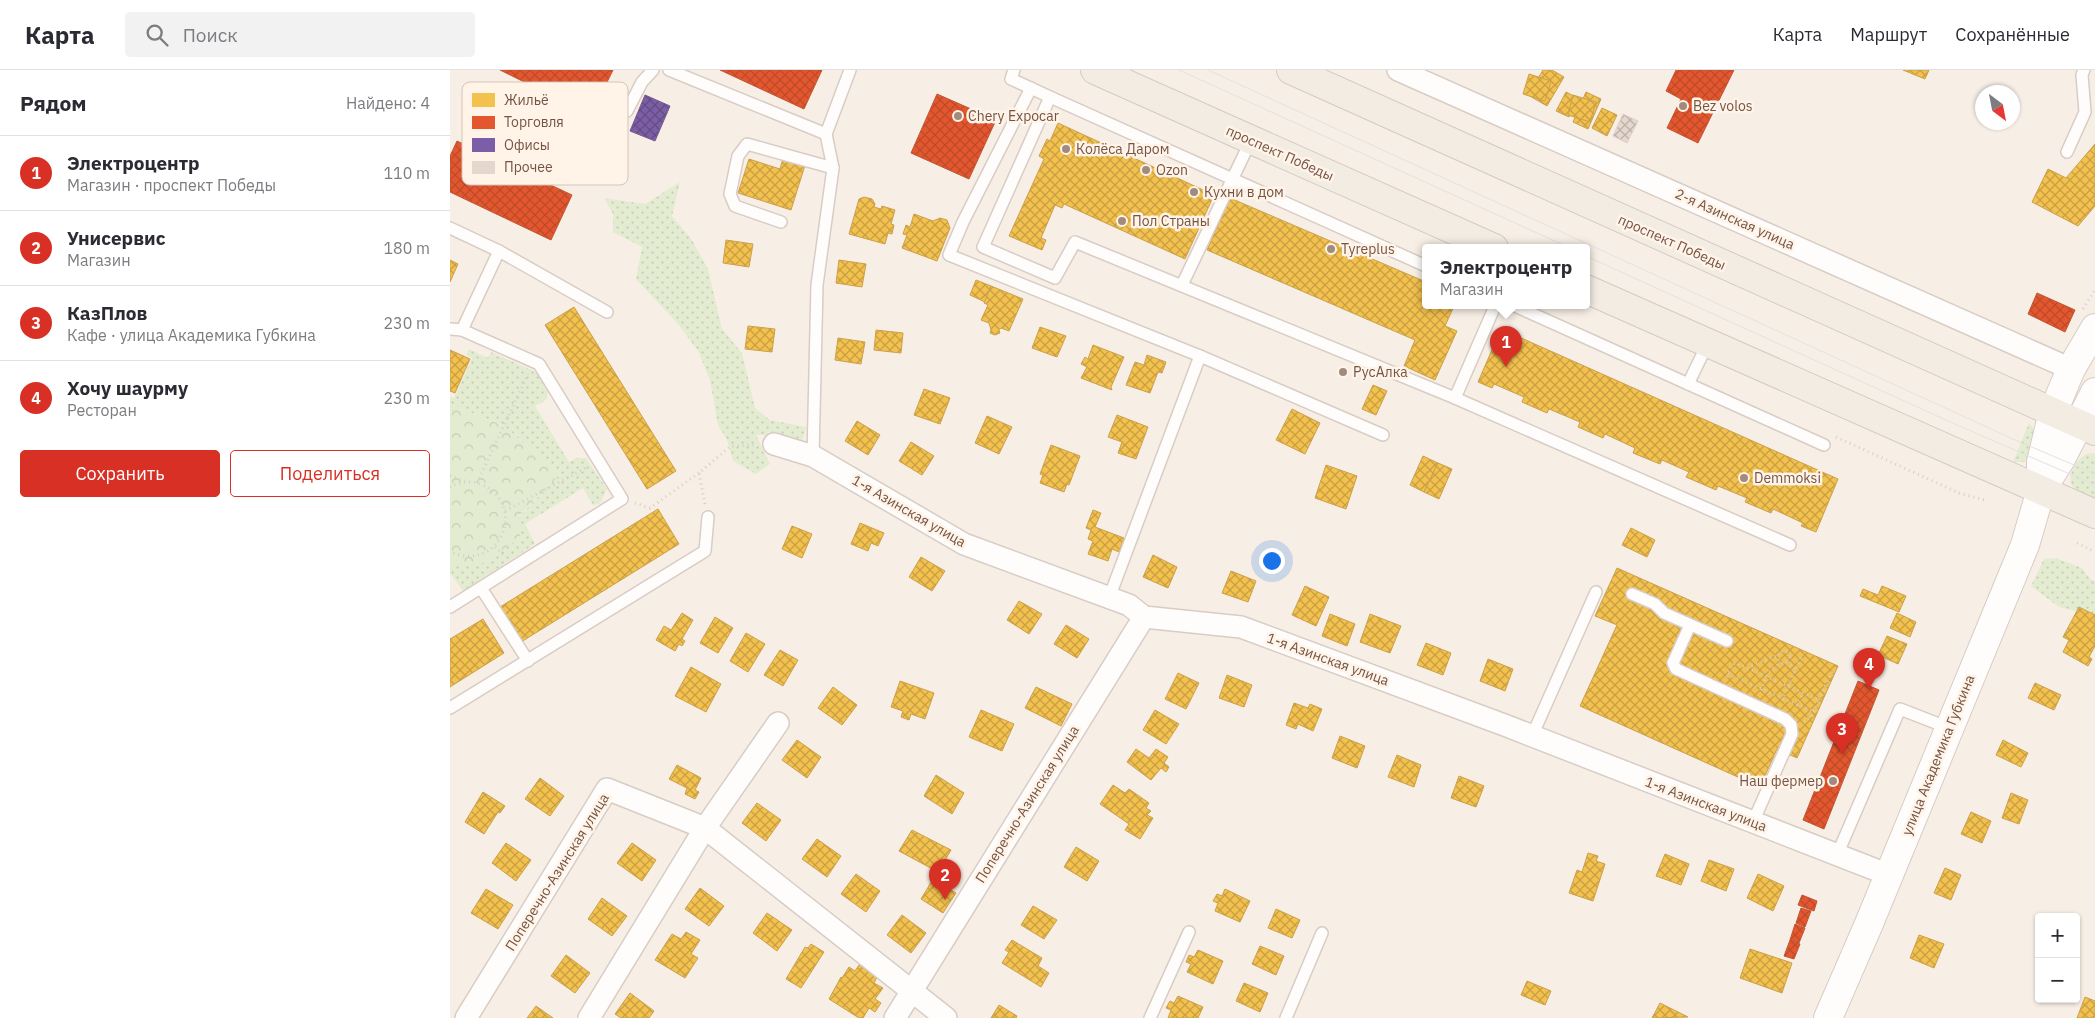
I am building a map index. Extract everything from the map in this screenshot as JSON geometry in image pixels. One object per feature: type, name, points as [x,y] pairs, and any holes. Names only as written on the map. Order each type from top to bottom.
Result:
[{"type":"main road","name":"проспект Победы","points":[[1095,70],[1485,244]]},
{"type":"main road","name":"проспект Победы","points":[[1291,70],[2087,428]]},
{"type":"main road","points":[[1590,291],[2095,514]]},
{"type":"street","name":"2-я Азинская улица","points":[[1398,70],[2072,369]]},
{"type":"street","name":"улица Академика Губкина","points":[[1828,1018],[2025,545],[2041,490],[2041,462],[2053,412],[2072,369],[2095,328]]},
{"type":"street","name":"улица Академика Губкина","points":[[2041,490],[2058,464],[2087,428],[2095,392]]},
{"type":"street","name":"1-я Азинская улица","points":[[774,444],[812,456],[964,544],[1129,605],[1144,618],[1241,627],[1532,736],[1889,875]]},
{"type":"street","name":"Поперечно-Азинская улица","points":[[895,1018],[1144,618]]},
{"type":"street","points":[[590,1018],[705,828],[778,722]]},
{"type":"street","name":"Поперечно-Азинская улица","points":[[466,1018],[607,788],[705,828],[911,991]]},
{"type":"street","points":[[911,991],[946,1018]]},
{"type":"lane","points":[[628,109],[642,82],[653,70]]},
{"type":"lane","points":[[668,70],[826,134]]},
{"type":"lane","points":[[812,456],[817,285],[833,168],[826,134],[850,70]]},
{"type":"lane","points":[[1014,70],[1011,79],[1422,264]]},
{"type":"lane","points":[[2067,152],[2085,112],[2082,75],[2084,70]]},
{"type":"lane","points":[[1030,88],[962,222],[949,255],[1200,356],[1383,435]]},
{"type":"lane","points":[[1050,97],[984,246],[1055,278],[1075,242],[1455,398],[1790,545]]},
{"type":"lane","points":[[1182,286],[1251,140]]},
{"type":"lane","points":[[781,222],[736,206],[730,194],[738,156],[747,144],[833,168]]},
{"type":"lane","points":[[450,228],[499,251],[607,312]]},
{"type":"lane","points":[[462,330],[499,251]]},
{"type":"lane","points":[[1455,398],[1494,309]]},
{"type":"lane","points":[[1522,309],[1824,445]]},
{"type":"lane","points":[[450,329],[462,330],[539,364],[622,499],[450,607]]},
{"type":"lane","points":[[1688,384],[1708,343]]},
{"type":"lane","points":[[1109,598],[1200,356]]},
{"type":"lane","points":[[450,708],[705,551],[708,517]]},
{"type":"lane","points":[[481,588],[528,661]]},
{"type":"lane","points":[[1532,736],[1596,592]]},
{"type":"lane","points":[[1632,594],[1655,604],[1664,613],[1727,641]]},
{"type":"lane","points":[[1690,625],[1673,663],[1674,667],[1678,671],[1775,714],[1788,721],[1792,727],[1792,734],[1753,822]]},
{"type":"lane","points":[[1837,855],[1900,709],[1948,728]]},
{"type":"lane","points":[[1150,1018],[1189,932]]},
{"type":"lane","points":[[1286,1018],[1322,933]]},
{"type":"path","points":[[477,482],[534,362]]},
{"type":"path","points":[[622,499],[650,508],[700,473],[731,446],[774,444]]},
{"type":"path","points":[[505,511],[599,461]]},
{"type":"path","points":[[700,473],[708,517]]},
{"type":"path","points":[[450,476],[465,482]]},
{"type":"path","points":[[450,487],[465,482],[477,482],[495,493],[505,511],[506,524],[502,536],[495,547],[484,554],[472,557],[460,556],[450,552]]},
{"type":"path","points":[[2077,543],[2095,552]]},
{"type":"path","points":[[1746,668],[1784,652],[1790,658],[1786,663]]},
{"type":"path","points":[[1778,655],[1781,662]]},
{"type":"path","points":[[1775,714],[1802,655]]},
{"type":"path","points":[[1781,662],[1796,668]]},
{"type":"path","points":[[1754,705],[1770,671],[1781,662]]},
{"type":"path","points":[[1722,690],[1734,663],[1819,700]]},
{"type":"path","points":[[1792,727],[1810,719],[1833,669]]},
{"type":"path","points":[[1728,674],[1814,712]]},
{"type":"green space","points":[[680,182],[672,216],[692,240],[708,269],[722,329],[742,353],[755,408],[770,420],[806,427],[802,444],[785,444],[765,435],[756,435],[770,464],[756,474],[733,461],[727,440],[718,425],[710,380],[698,351],[679,325],[636,279],[642,247],[613,232],[613,214],[604,198],[645,204]]},
{"type":"green space","points":[[469,349],[488,358],[491,352],[536,372],[548,392],[546,400],[535,406],[569,462],[576,458],[586,458],[607,489],[600,504],[593,505],[583,488],[525,524],[535,544],[463,591],[450,573],[450,568],[456,564],[482,563],[518,518],[560,474],[504,426],[450,404],[450,397],[454,398],[472,358],[466,355]]},
{"type":"green space","points":[[450,404],[504,426],[560,474],[518,517],[520,538],[482,563],[456,564],[450,568]]},
{"type":"green space","points":[[2029,423],[2036,431],[2034,454],[2026,462],[2013,462]]},
{"type":"green space","points":[[2089,453],[2095,454],[2095,500],[2076,490],[2071,483],[2071,473],[2077,462]]},
{"type":"green space","points":[[2056,558],[2082,568],[2090,579],[2095,581],[2095,616],[2059,607],[2031,586],[2044,559]]},
{"type":"building: Жильё","points":[[1543,70],[1552,70],[1564,77],[1547,106],[1528,95]]},
{"type":"building: Жильё","points":[[1903,70],[1929,70],[1925,79]]},
{"type":"building: Жильё","points":[[1529,74],[1551,81],[1545,101],[1523,94]]},
{"type":"building: Жильё","points":[[1566,92],[1578,98],[1569,117],[1556,111]]},
{"type":"building: Жильё","points":[[1586,92],[1601,99],[1588,129],[1573,122]]},
{"type":"building: Жильё","points":[[1573,95],[1596,102],[1590,122],[1568,115]]},
{"type":"building: Жильё","points":[[1602,108],[1617,115],[1607,136],[1592,128]]},
{"type":"building: Жильё","points":[[1058,123],[1214,195],[1185,259],[1064,204],[1062,208],[1055,205],[1041,238],[1046,240],[1042,250],[1009,236],[1044,159],[1039,156],[1047,139],[1050,141]]},
{"type":"building: Жильё","points":[[2095,144],[2095,206],[2078,226],[2032,202],[2048,169],[2066,178]]},
{"type":"building: Жильё","points":[[784,155],[806,162],[791,210],[738,193],[749,159],[780,169]]},
{"type":"building: Жильё","points":[[864,197],[872,199],[875,204],[874,207],[881,209],[882,206],[895,210],[891,224],[894,225],[892,234],[888,233],[885,244],[849,234],[859,199]]},
{"type":"building: Жильё","points":[[1230,198],[1422,280],[1422,309],[1453,309],[1445,326],[1457,331],[1435,380],[1404,366],[1415,340],[1207,250]]},
{"type":"building: Жильё","points":[[914,214],[933,221],[940,218],[947,220],[950,228],[937,261],[902,248],[907,235],[903,234],[906,225],[910,227]]},
{"type":"building: Жильё","points":[[726,240],[753,244],[749,267],[723,263]]},
{"type":"building: Жильё","points":[[450,260],[458,264],[450,282]]},
{"type":"building: Жильё","points":[[839,260],[866,264],[862,287],[836,283]]},
{"type":"building: Жильё","points":[[976,280],[991,286],[985,302],[970,295]]},
{"type":"building: Жильё","points":[[991,286],[1023,299],[1009,331],[1001,328],[999,330],[1000,333],[995,335],[990,333],[989,323],[981,320],[988,305],[984,303]]},
{"type":"building: Жильё","points":[[574,307],[676,471],[647,489],[545,325]]},
{"type":"building: Жильё","points":[[748,326],[775,329],[772,352],[745,349]]},
{"type":"building: Жильё","points":[[1040,327],[1066,336],[1057,357],[1032,348]]},
{"type":"building: Жильё","points":[[1501,329],[1838,479],[1816,532],[1801,526],[1803,523],[1773,509],[1771,513],[1745,502],[1747,498],[1718,486],[1716,490],[1686,477],[1689,472],[1662,460],[1660,464],[1633,453],[1635,448],[1605,434],[1603,438],[1578,427],[1580,422],[1549,409],[1547,413],[1522,402],[1524,397],[1494,384],[1492,388],[1478,382]]},
{"type":"building: Жильё","points":[[876,330],[903,333],[901,353],[874,350]]},
{"type":"building: Жильё","points":[[838,338],[865,342],[861,364],[835,360]]},
{"type":"building: Жильё","points":[[1093,345],[1124,357],[1111,387],[1112,390],[1081,378],[1087,367],[1081,364],[1085,357],[1088,359]]},
{"type":"building: Жильё","points":[[450,350],[470,359],[455,393],[450,391]]},
{"type":"building: Жильё","points":[[1147,355],[1166,362],[1162,373],[1158,372],[1150,393],[1126,385],[1135,362],[1144,365]]},
{"type":"building: Жильё","points":[[1373,385],[1387,391],[1376,415],[1362,409]]},
{"type":"building: Жильё","points":[[924,389],[950,398],[940,424],[914,415]]},
{"type":"building: Жильё","points":[[1292,409],[1320,423],[1305,454],[1276,440]]},
{"type":"building: Жильё","points":[[1117,415],[1148,427],[1136,459],[1118,453],[1122,442],[1108,437]]},
{"type":"building: Жильё","points":[[987,416],[1012,427],[999,454],[975,443]]},
{"type":"building: Жильё","points":[[857,421],[880,435],[868,455],[845,441]]},
{"type":"building: Жильё","points":[[911,442],[934,456],[922,475],[899,461]]},
{"type":"building: Жильё","points":[[1051,445],[1080,456],[1069,485],[1067,484],[1064,492],[1040,483],[1043,475],[1040,474]]},
{"type":"building: Жильё","points":[[1423,456],[1438,463],[1424,492],[1410,485]]},
{"type":"building: Жильё","points":[[1438,463],[1452,469],[1439,499],[1424,492]]},
{"type":"building: Жильё","points":[[1326,465],[1357,476],[1346,509],[1315,498]]},
{"type":"building: Жильё","points":[[658,509],[679,544],[521,642],[500,607]]},
{"type":"building: Жильё","points":[[1093,510],[1101,513],[1095,527],[1124,538],[1119,552],[1112,549],[1108,561],[1088,554],[1093,541],[1088,539],[1091,530],[1086,528]]},
{"type":"building: Жильё","points":[[860,523],[884,533],[878,546],[871,543],[868,551],[851,544]]},
{"type":"building: Жильё","points":[[792,526],[812,534],[802,558],[782,549]]},
{"type":"building: Жильё","points":[[1631,528],[1655,540],[1647,557],[1622,545]]},
{"type":"building: Жильё","points":[[1153,555],[1177,567],[1168,588],[1143,577]]},
{"type":"building: Жильё","points":[[921,557],[945,571],[932,591],[909,577]]},
{"type":"building: Жильё","points":[[1617,568],[1838,666],[1797,758],[1777,749],[1760,787],[1580,706],[1617,625],[1595,616]]},
{"type":"building: Жильё","points":[[1231,571],[1256,581],[1248,602],[1222,593]]},
{"type":"building: Жильё","points":[[1305,586],[1329,597],[1316,626],[1292,615]]},
{"type":"building: Жильё","points":[[1882,586],[1906,596],[1899,612],[1860,596],[1863,589],[1878,595]]},
{"type":"building: Жильё","points":[[1019,601],[1042,614],[1029,634],[1007,620]]},
{"type":"building: Жильё","points":[[2079,607],[2095,615],[2095,646],[2089,657],[2092,659],[2088,666],[2063,652],[2069,640],[2063,637]]},
{"type":"building: Жильё","points":[[682,613],[693,620],[682,639],[685,641],[682,646],[679,644],[675,651],[656,640],[664,626],[671,630]]},
{"type":"building: Жильё","points":[[1897,613],[1916,622],[1910,637],[1890,628]]},
{"type":"building: Жильё","points":[[1330,614],[1355,624],[1347,646],[1322,636]]},
{"type":"building: Жильё","points":[[1370,614],[1401,626],[1390,653],[1360,642]]},
{"type":"building: Жильё","points":[[715,617],[733,628],[718,653],[700,643]]},
{"type":"building: Жильё","points":[[483,619],[504,653],[450,687],[450,639]]},
{"type":"building: Жильё","points":[[1066,625],[1089,639],[1077,658],[1054,644]]},
{"type":"building: Жильё","points":[[746,633],[765,644],[748,672],[730,661]]},
{"type":"building: Жильё","points":[[1887,636],[1907,644],[1898,664],[1878,655]]},
{"type":"building: Жильё","points":[[1426,643],[1451,653],[1443,675],[1417,665]]},
{"type":"building: Жильё","points":[[780,650],[798,660],[783,686],[764,675]]},
{"type":"building: Жильё","points":[[1488,659],[1513,669],[1505,691],[1480,681]]},
{"type":"building: Жильё","points":[[691,667],[721,684],[706,712],[675,696]]},
{"type":"building: Жильё","points":[[1178,673],[1199,683],[1186,709],[1165,699]]},
{"type":"building: Жильё","points":[[1227,675],[1252,685],[1244,707],[1219,698]]},
{"type":"building: Жильё","points":[[900,681],[934,693],[925,719],[911,714],[909,720],[901,717],[903,711],[891,707]]},
{"type":"building: Жильё","points":[[2035,683],[2061,695],[2054,710],[2028,698]]},
{"type":"building: Жильё","points":[[833,687],[857,705],[842,725],[818,708]]},
{"type":"building: Жильё","points":[[1036,687],[1072,704],[1061,726],[1025,708]]},
{"type":"building: Жильё","points":[[1294,703],[1308,708],[1310,704],[1322,709],[1313,731],[1298,724],[1296,729],[1286,725]]},
{"type":"building: Жильё","points":[[981,710],[1014,724],[1002,751],[969,737]]},
{"type":"building: Жильё","points":[[1155,710],[1179,724],[1166,744],[1143,730]]},
{"type":"building: Жильё","points":[[1340,736],[1365,746],[1357,768],[1332,758]]},
{"type":"building: Жильё","points":[[797,740],[821,757],[807,778],[782,760]]},
{"type":"building: Жильё","points":[[2003,740],[2028,753],[2021,767],[1996,755]]},
{"type":"building: Жильё","points":[[1136,749],[1149,758],[1156,749],[1168,757],[1164,763],[1169,767],[1166,772],[1161,768],[1151,780],[1127,762]]},
{"type":"building: Жильё","points":[[1397,755],[1421,765],[1414,787],[1388,777]]},
{"type":"building: Жильё","points":[[677,765],[701,778],[695,790],[699,792],[695,799],[685,794],[687,788],[669,779]]},
{"type":"building: Жильё","points":[[936,775],[964,793],[952,814],[924,796]]},
{"type":"building: Жильё","points":[[1459,776],[1484,786],[1476,807],[1451,798]]},
{"type":"building: Жильё","points":[[540,778],[564,796],[550,816],[525,799]]},
{"type":"building: Жильё","points":[[1113,785],[1125,793],[1129,789],[1149,803],[1146,808],[1151,811],[1147,815],[1153,818],[1140,839],[1125,830],[1129,824],[1100,804]]},
{"type":"building: Жильё","points":[[483,792],[505,806],[500,813],[498,812],[484,834],[465,822]]},
{"type":"building: Жильё","points":[[2011,793],[2028,800],[2019,824],[2002,818]]},
{"type":"building: Жильё","points":[[757,803],[781,820],[766,841],[742,823]]},
{"type":"building: Жильё","points":[[1971,812],[1991,821],[1982,843],[1961,834]]},
{"type":"building: Жильё","points":[[912,830],[951,850],[938,872],[899,851]]},
{"type":"building: Жильё","points":[[817,839],[841,856],[827,877],[802,859]]},
{"type":"building: Жильё","points":[[506,843],[531,860],[516,881],[492,863]]},
{"type":"building: Жильё","points":[[632,843],[656,860],[642,881],[617,863]]},
{"type":"building: Жильё","points":[[1076,847],[1099,861],[1087,881],[1064,867]]},
{"type":"building: Жильё","points":[[1588,853],[1598,856],[1596,861],[1605,864],[1593,901],[1569,893],[1577,870],[1582,872]]},
{"type":"building: Жильё","points":[[1665,854],[1689,864],[1681,885],[1656,876]]},
{"type":"building: Жильё","points":[[1709,860],[1734,869],[1726,891],[1701,881]]},
{"type":"building: Жильё","points":[[1945,868],[1961,875],[1951,900],[1934,893]]},
{"type":"building: Жильё","points":[[856,874],[880,891],[866,912],[841,894]]},
{"type":"building: Жильё","points":[[1758,874],[1784,886],[1773,911],[1747,898]]},
{"type":"building: Жильё","points":[[933,879],[956,893],[943,913],[921,899]]},
{"type":"building: Жильё","points":[[700,888],[724,906],[709,926],[685,909]]},
{"type":"building: Жильё","points":[[486,889],[513,905],[498,929],[471,913]]},
{"type":"building: Жильё","points":[[1225,889],[1250,901],[1240,922],[1215,911],[1218,903],[1213,901],[1217,894],[1222,896]]},
{"type":"building: Жильё","points":[[602,898],[627,916],[612,936],[588,919]]},
{"type":"building: Жильё","points":[[1033,906],[1057,920],[1044,939],[1021,925]]},
{"type":"building: Жильё","points":[[1276,909],[1300,920],[1292,938],[1268,928]]},
{"type":"building: Жильё","points":[[767,913],[792,930],[777,951],[753,933]]},
{"type":"building: Жильё","points":[[902,915],[926,933],[911,953],[887,935]]},
{"type":"building: Жильё","points":[[686,932],[700,940],[691,954],[698,958],[685,978],[655,960],[672,934],[681,939]]},
{"type":"building: Жильё","points":[[1919,935],[1944,944],[1934,968],[1910,958]]},
{"type":"building: Жильё","points":[[1012,940],[1042,958],[1038,966],[1049,973],[1041,987],[1002,963],[1009,952],[1005,950]]},
{"type":"building: Жильё","points":[[811,944],[824,952],[801,988],[786,979],[805,947],[808,948]]},
{"type":"building: Жильё","points":[[1260,946],[1284,956],[1276,975],[1252,964]]},
{"type":"building: Жильё","points":[[1750,949],[1792,963],[1782,993],[1740,978]]},
{"type":"building: Жильё","points":[[1198,950],[1223,961],[1213,984],[1187,972],[1191,964],[1186,962],[1189,955],[1194,957]]},
{"type":"building: Жильё","points":[[566,955],[590,973],[575,993],[551,976]]},
{"type":"building: Жильё","points":[[859,965],[877,977],[874,983],[883,988],[875,999],[881,1003],[875,1012],[869,1008],[863,1018],[859,1018],[829,999],[849,967],[855,971]]},
{"type":"building: Жильё","points":[[1527,981],[1551,991],[1545,1005],[1521,995]]},
{"type":"building: Жильё","points":[[1244,983],[1268,993],[1260,1012],[1236,1001]]},
{"type":"building: Жильё","points":[[630,993],[654,1011],[649,1018],[621,1018],[615,1014]]},
{"type":"building: Жильё","points":[[1178,996],[1203,1007],[1198,1018],[1168,1018],[1171,1010],[1166,1008],[1170,1001],[1174,1003]]},
{"type":"building: Жильё","points":[[2085,997],[2095,1001],[2095,1018],[2077,1018]]},
{"type":"building: Жильё","points":[[1660,1003],[1688,1017],[1652,1018]]},
{"type":"building: Жильё","points":[[999,1005],[1017,1016],[1016,1018],[991,1018]]},
{"type":"building: Жильё","points":[[536,1006],[553,1018],[527,1018]]},
{"type":"building: Торговля","points":[[500,70],[613,70],[607,82],[524,82]]},
{"type":"building: Торговля","points":[[720,70],[822,70],[804,109]]},
{"type":"building: Торговля","points":[[1676,70],[1734,70],[1698,143],[1667,128],[1681,99],[1666,91]]},
{"type":"building: Торговля","points":[[937,94],[996,120],[969,179],[911,153]]},
{"type":"building: Торговля","points":[[457,141],[462,143],[462,185],[551,185],[572,195],[551,240],[450,192],[450,156]]},
{"type":"building: Торговля","points":[[2037,293],[2075,310],[2065,332],[2028,314]]},
{"type":"building: Торговля","points":[[1858,681],[1879,690],[1824,829],[1803,820]]},
{"type":"building: Торговля","points":[[1802,895],[1817,901],[1814,911],[1798,905]]},
{"type":"building: Торговля","points":[[1801,908],[1811,911],[1805,927],[1796,923]]},
{"type":"building: Торговля","points":[[1795,924],[1805,928],[1799,943],[1790,940]]},
{"type":"building: Торговля","points":[[1790,940],[1800,944],[1794,959],[1784,956]]},
{"type":"building: Офисы","points":[[645,95],[670,106],[655,141],[630,131]]},
{"type":"building: Прочее","points":[[1623,114],[1638,121],[1627,143],[1613,136]]},
{"type":"tram line","points":[[1179,70],[1561,244]]},
{"type":"tram line","points":[[1208,70],[1588,244]]},
{"type":"tram line","points":[[1590,245],[2013,439],[2095,474]]},
{"type":"tram line","points":[[1590,258],[1948,421],[2095,485]]},
{"type":"place","name":"Bez volos","points":[[1683,106]]},
{"type":"place","name":"Chery Expocar","points":[[958,116]]},
{"type":"place","name":"Колёса Даром","points":[[1066,149]]},
{"type":"place","name":"Ozon","points":[[1146,170]]},
{"type":"place","name":"Кухни в дом","points":[[1194,192]]},
{"type":"place","name":"Пол Страны","points":[[1122,221]]},
{"type":"place","name":"Tyreplus","points":[[1331,249]]},
{"type":"place","name":"Электроцентр","points":[[1506,367]]},
{"type":"place","name":"РусАлка","points":[[1343,372]]},
{"type":"place","name":"Demmoksi","points":[[1744,478]]},
{"type":"place","name":"Хочу шаурму","points":[[1869,689]]},
{"type":"place","name":"КазПлов","points":[[1842,754]]},
{"type":"place","name":"Наш фермер","points":[[1833,781]]},
{"type":"place","name":"Унисервис","points":[[945,900]]}]
